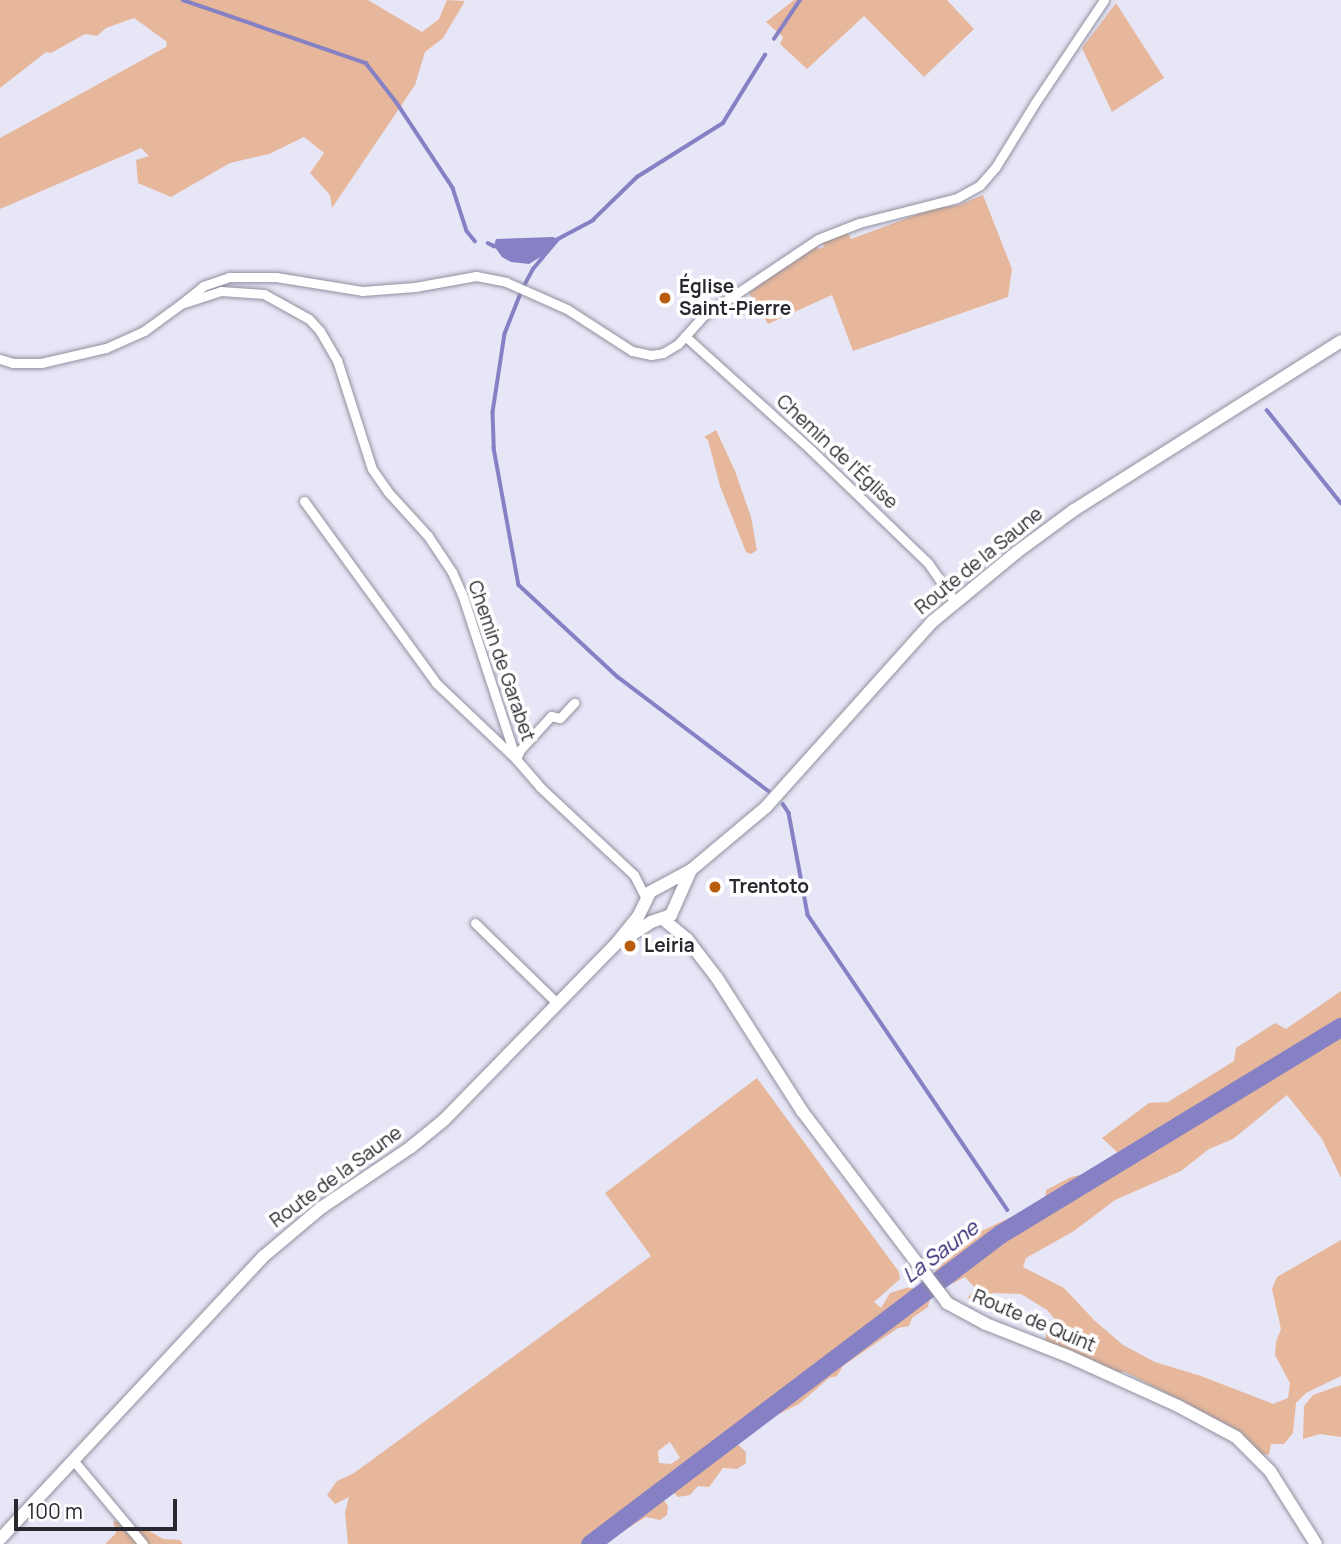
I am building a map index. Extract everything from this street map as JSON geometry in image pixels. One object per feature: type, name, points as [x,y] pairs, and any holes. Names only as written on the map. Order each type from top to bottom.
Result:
[{"type":"street","points":[[181,304],[203,286],[229,277],[276,277],[362,291],[402,289],[476,276],[506,282],[532,292],[574,313],[616,341],[642,354],[663,354],[704,316],[818,239],[859,223],[957,198],[980,185],[995,169],[1035,103],[1104,0]]},
{"type":"street","name":"Chemin de Garabet","points":[[0,359],[23,364],[88,353],[144,331],[181,304],[221,291],[251,291],[284,302],[320,331],[337,360],[372,469],[388,492],[428,536],[462,594],[516,759]]},
{"type":"street","name":"Chemin de l'Église","points":[[685,336],[811,450],[928,564],[956,602]]},
{"type":"street","name":"Route de la Saune","points":[[660,888],[691,870],[789,785],[898,657],[956,602],[1074,510],[1341,341]]},
{"type":"street","name":"Chemin de Garabet","points":[[304,501],[436,683],[516,759],[540,787],[635,875],[660,888]]},
{"type":"street","points":[[516,759],[520,750],[551,716],[560,718],[574,703]]},
{"type":"street","name":"Route de la Saune","points":[[676,905],[691,870]]},
{"type":"street","name":"Chemin de Garabet","points":[[635,875],[645,901]]},
{"type":"street","points":[[660,888],[672,892],[676,905],[661,919],[651,916],[645,901],[660,888]]},
{"type":"street","name":"Route de la Saune","points":[[0,1539],[280,1240],[437,1127],[615,945],[645,901]]},
{"type":"street","name":"Route de Quint","points":[[676,905],[687,939]]},
{"type":"street","name":"Route de la Saune","points":[[615,945],[661,919]]},
{"type":"street","name":"Route de Quint","points":[[661,919],[687,939],[725,989],[802,1111],[941,1297],[971,1317],[1089,1366],[1236,1437],[1270,1471],[1316,1544]]},
{"type":"street","points":[[475,923],[557,1003]]},
{"type":"street","points":[[73,1460],[143,1544]]},
{"type":"shaded area","points":[[0,0],[368,0],[422,32],[439,19],[447,0],[465,1],[443,38],[425,52],[415,85],[332,208],[330,195],[310,173],[324,153],[304,137],[269,154],[230,163],[171,197],[138,183],[136,160],[149,156],[141,148],[0,209],[0,138],[166,47],[167,42],[134,18],[106,28],[97,36],[85,34],[51,53],[46,52],[0,88]]},
{"type":"shaded area","points":[[794,0],[947,0],[974,29],[924,77],[864,16],[807,69],[780,44],[783,37],[766,22]]},
{"type":"shaded area","points":[[1116,3],[1164,78],[1112,112],[1082,48]]},
{"type":"shaded area","points":[[983,195],[1012,269],[1008,297],[853,351],[832,295],[768,324],[749,293],[789,260],[817,245],[819,249],[824,247],[822,242],[847,232],[851,239],[932,209],[959,205]]},
{"type":"shaded area","points":[[496,239],[558,239],[545,254],[529,264],[511,262],[502,257],[494,246]]},
{"type":"shaded area","points":[[716,430],[735,471],[751,517],[757,550],[751,554],[746,552],[720,486],[708,440],[704,437]]},
{"type":"shaded area","points":[[1341,991],[1341,1178],[1322,1139],[1287,1095],[1233,1139],[1209,1149],[1181,1171],[1115,1200],[1074,1231],[1026,1258],[1023,1267],[1064,1288],[1095,1321],[1123,1345],[1155,1362],[1201,1376],[1273,1404],[1288,1398],[1290,1383],[1275,1355],[1281,1329],[1272,1289],[1277,1277],[1341,1240],[1341,1376],[1306,1393],[1296,1403],[1293,1433],[1284,1444],[1271,1444],[1269,1455],[1261,1454],[1241,1432],[1125,1372],[1110,1373],[1093,1360],[1045,1341],[1046,1335],[1061,1326],[1047,1310],[1021,1294],[993,1293],[985,1302],[967,1298],[976,1289],[965,1277],[944,1288],[935,1271],[973,1235],[1045,1201],[1046,1190],[1071,1177],[1095,1172],[1120,1155],[1102,1138],[1149,1103],[1168,1102],[1234,1061],[1236,1048],[1275,1023],[1286,1029]]},
{"type":"shaded area","points":[[757,1078],[899,1272],[900,1279],[874,1302],[881,1308],[890,1293],[909,1287],[931,1294],[928,1307],[912,1318],[909,1326],[898,1328],[843,1366],[837,1376],[829,1378],[799,1404],[759,1424],[735,1442],[746,1452],[746,1463],[737,1469],[723,1468],[709,1487],[698,1486],[690,1495],[678,1497],[672,1491],[662,1498],[668,1506],[667,1515],[660,1520],[646,1517],[602,1544],[348,1544],[345,1512],[349,1497],[335,1504],[327,1495],[337,1481],[354,1473],[651,1256],[605,1193]],"holes":[[[670,1442],[680,1458],[671,1464],[659,1463],[658,1451]]]},
{"type":"shaded area","points":[[1341,1385],[1341,1437],[1320,1434],[1303,1439],[1304,1406],[1313,1395]]},
{"type":"shaded area","points":[[113,1521],[126,1522],[136,1532],[146,1529],[163,1539],[180,1540],[183,1544],[105,1544],[116,1533]]},
{"type":"waterway","points":[[183,0],[366,63],[397,103],[453,188],[467,231],[475,241]]},
{"type":"waterway","points":[[774,39],[800,0]]},
{"type":"waterway","points":[[524,286],[533,269],[558,239],[593,220],[637,177],[723,123],[765,55]]},
{"type":"waterway","points":[[488,243],[494,246]]},
{"type":"waterway","points":[[522,291],[505,334],[493,412],[494,448],[519,585],[618,677],[769,791]]},
{"type":"waterway","points":[[1267,410],[1341,503]]},
{"type":"waterway","points":[[783,804],[789,813],[808,915],[1008,1210]]},
{"type":"waterway","name":"La Saune","points":[[590,1544],[1000,1234],[1341,1027]]},
{"type":"waterway","name":"La Saune","points":[[1015,1219],[1018,1223]]},
{"type":"place","name":"Église Saint-Pierre","points":[[665,298]]},
{"type":"place","name":"Trentoto","points":[[715,887]]},
{"type":"place","name":"Leiria","points":[[630,946]]}]
